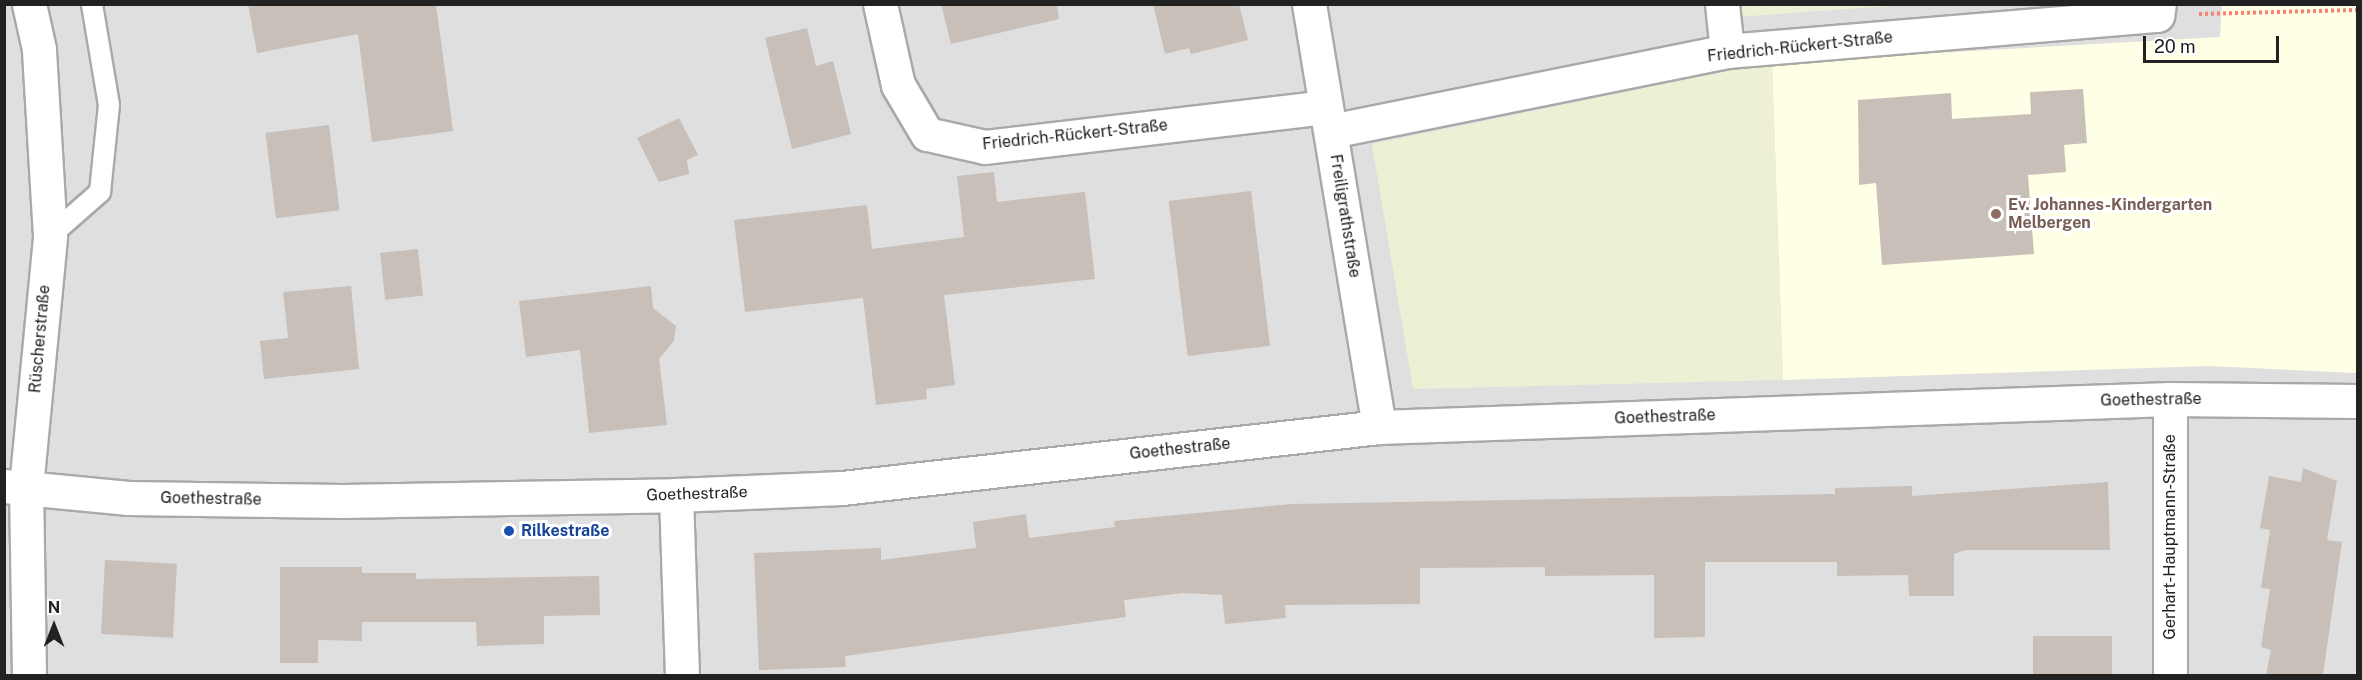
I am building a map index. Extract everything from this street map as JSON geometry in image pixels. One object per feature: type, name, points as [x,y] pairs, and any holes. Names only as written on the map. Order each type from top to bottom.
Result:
[{"type":"street","name":"Rüscherstraße","points":[[29,4],[39,49],[50,236],[15,487],[29,675]]},
{"type":"street","name":"Friedrich-Rückert-Straße","points":[[879,4],[898,85],[927,134],[985,147],[1329,119],[1727,51],[2158,10]]},
{"type":"street","name":"Freiligrathstraße","points":[[1309,4],[1379,427]]},
{"type":"street","points":[[1722,4],[1727,51]]},
{"type":"street","name":"Goethestraße","points":[[15,487],[128,498],[343,501],[676,495],[842,488],[1379,427],[2170,399],[2358,401]]},
{"type":"street","name":"Gerhart-Hauptmann-Straße","points":[[2170,399],[2170,675]]},
{"type":"street","points":[[676,495],[682,675]]},
{"type":"lane","points":[[50,236],[100,192],[109,105],[92,4]]},
{"type":"path","points":[[2158,10],[2358,10]]},
{"type":"shaded area","points":[[1731,4],[1733,17],[1905,4],[2222,5],[2209,365],[2357,373],[2357,675],[5,675],[4,5]],"holes":[[[1726,72],[1414,389],[1372,144]]]},
{"type":"shaded area","points":[[1731,4],[1905,5],[1732,17]]},
{"type":"shaded area","name":"Ev. Johannes-Kindergarten Melbergen","points":[[2222,5],[2357,5],[2357,373],[2209,366],[1783,380],[1772,62],[2220,37]]},
{"type":"shaded area","points":[[1772,62],[1783,380],[1413,389],[1372,144]]},
{"type":"building","points":[[248,4],[436,4],[453,131],[372,142],[358,34],[257,53]]},
{"type":"building","points":[[941,4],[1057,4],[1059,19],[951,44]]},
{"type":"building","points":[[1153,4],[1239,4],[1248,40],[1191,54],[1189,48],[1165,54]]},
{"type":"building","points":[[807,28],[816,66],[833,61],[851,134],[792,149],[765,38]]},
{"type":"building","points":[[2083,89],[2087,143],[2064,145],[2066,172],[2028,175],[2034,254],[1882,265],[1876,183],[1859,185],[1858,100],[1951,93],[1952,119],[2031,114],[2030,92]]},
{"type":"building","points":[[679,118],[698,155],[687,160],[689,174],[659,182],[637,138]]},
{"type":"building","points":[[329,125],[339,210],[276,218],[265,133]]},
{"type":"building","points":[[994,172],[997,202],[1085,192],[1095,279],[944,295],[955,385],[926,389],[927,399],[876,405],[863,298],[745,312],[734,220],[867,205],[872,249],[964,237],[957,176]]},
{"type":"building","points":[[1251,191],[1270,346],[1188,356],[1169,201]]},
{"type":"building","points":[[418,249],[423,296],[385,300],[380,253]]},
{"type":"building","points":[[351,286],[359,369],[264,379],[260,341],[288,338],[283,292]]},
{"type":"building","points":[[651,286],[653,308],[676,326],[674,341],[659,359],[667,425],[589,433],[580,350],[526,357],[519,301]]},
{"type":"building","points":[[2303,468],[2337,481],[2327,540],[2342,542],[2323,675],[2266,675],[2271,650],[2261,647],[2270,589],[2261,588],[2270,530],[2260,528],[2269,476],[2301,482]]},
{"type":"building","points":[[2108,482],[2110,550],[1965,550],[1954,554],[1954,596],[1909,596],[1908,575],[1837,576],[1837,562],[1705,562],[1705,637],[1654,638],[1654,575],[1545,576],[1545,567],[1420,568],[1420,604],[1285,605],[1286,618],[1225,624],[1222,595],[1183,593],[1124,600],[1126,617],[845,656],[846,667],[759,670],[754,553],[881,548],[881,560],[976,548],[973,522],[1026,514],[1029,538],[1115,527],[1114,521],[1291,504],[1835,494],[1835,488],[1912,486],[1912,496]]},
{"type":"building","points":[[105,560],[177,564],[173,638],[101,634]]},
{"type":"building","points":[[280,567],[362,567],[362,573],[416,573],[416,579],[599,576],[600,615],[544,616],[544,644],[477,646],[476,622],[362,622],[362,641],[318,640],[318,663],[280,663]]},
{"type":"building","points":[[2033,636],[2112,636],[2112,675],[2033,675]]},
{"type":"place","name":"Ev. Johannes-Kindergarten Melbergen","points":[[1996,214]]},
{"type":"place","name":"Rilkestraße","points":[[509,531]]}]
